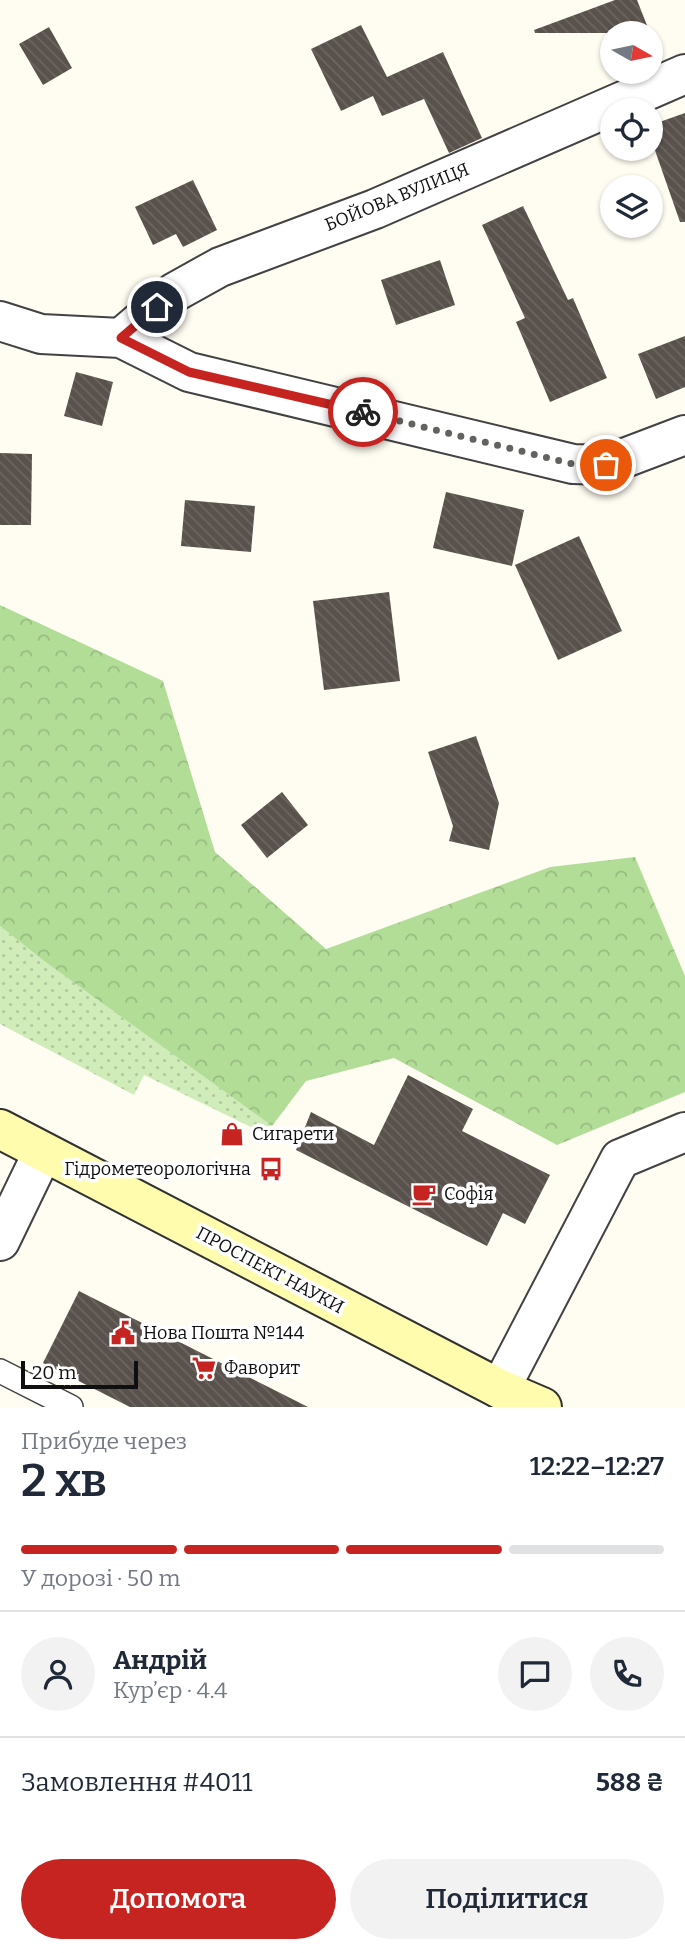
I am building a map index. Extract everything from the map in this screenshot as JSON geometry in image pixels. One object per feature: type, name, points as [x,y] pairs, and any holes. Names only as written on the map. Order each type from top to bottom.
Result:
[{"type":"main road","name":"ПРОСПЕКТ НАУКИ","points":[[0,1129],[495,1398],[542,1407]]},
{"type":"street","name":"БОЙОВА ВУЛИЦЯ","points":[[121,338],[176,292],[220,267],[375,209],[685,74]]},
{"type":"street","points":[[0,321],[41,334],[121,338],[189,372],[573,464],[606,465],[685,435]]},
{"type":"street","points":[[495,1398],[620,1159],[685,1132]]},
{"type":"street","points":[[0,1241],[43,1152]]},
{"type":"lane","points":[[0,1371],[71,1407]]},
{"type":"green space","points":[[0,605],[163,681],[215,852],[326,949],[550,867],[635,857],[685,976],[685,1092],[557,1145],[394,1058],[306,1081],[272,1126],[44,961],[0,926]]},
{"type":"green space","points":[[0,926],[44,961],[272,1126],[253,1128],[144,1075],[134,1095],[0,1024]]},
{"type":"building","points":[[615,0],[637,0],[645,21],[600,21],[600,33],[535,33],[534,30]]},
{"type":"building","points":[[361,25],[387,77],[443,52],[482,138],[449,153],[424,99],[382,116],[373,96],[341,111],[311,49]]},
{"type":"building","points":[[49,27],[72,68],[43,85],[19,44]]},
{"type":"building","points":[[685,113],[685,222],[680,222],[659,161],[663,161],[663,121]]},
{"type":"building","points":[[193,180],[217,230],[183,247],[176,234],[153,245],[135,207]]},
{"type":"building","points":[[523,206],[568,300],[573,298],[607,378],[550,402],[516,322],[525,318],[482,225]]},
{"type":"building","points":[[440,260],[455,305],[396,325],[381,280]]},
{"type":"building","points":[[685,336],[685,387],[656,399],[638,354]]},
{"type":"building","points":[[76,372],[113,382],[102,426],[64,416]]},
{"type":"building","points":[[0,453],[32,454],[31,525],[0,525]]},
{"type":"building","points":[[446,492],[524,510],[512,566],[433,548]]},
{"type":"building","points":[[185,500],[255,506],[251,552],[181,546]]},
{"type":"building","points":[[579,536],[622,631],[558,660],[515,565]]},
{"type":"building","points":[[389,592],[400,681],[324,690],[313,601]]},
{"type":"building","points":[[476,736],[499,803],[489,850],[449,841],[453,826],[428,752]]},
{"type":"building","points":[[282,792],[308,825],[267,858],[241,825]]},
{"type":"building","points":[[408,1075],[473,1109],[462,1131],[550,1175],[525,1224],[503,1213],[487,1246],[296,1150],[311,1112],[374,1145]]},
{"type":"building","points":[[79,1291],[308,1407],[130,1407],[43,1363]]},
{"type":"way so far","points":[[363,412],[540,457],[573,464],[606,465]]},
{"type":"place","name":"Сигарети","points":[[232,1134]]},
{"type":"place","name":"Гідрометеорологічна","points":[[271,1169]]},
{"type":"place","name":"Софія","points":[[424,1194]]},
{"type":"place","name":"Нова Пошта №144","points":[[123,1333]]},
{"type":"place","name":"Фаворит","points":[[204,1368]]},
{"type":"route","points":[[157,307],[121,338],[189,372],[363,412]]}]
